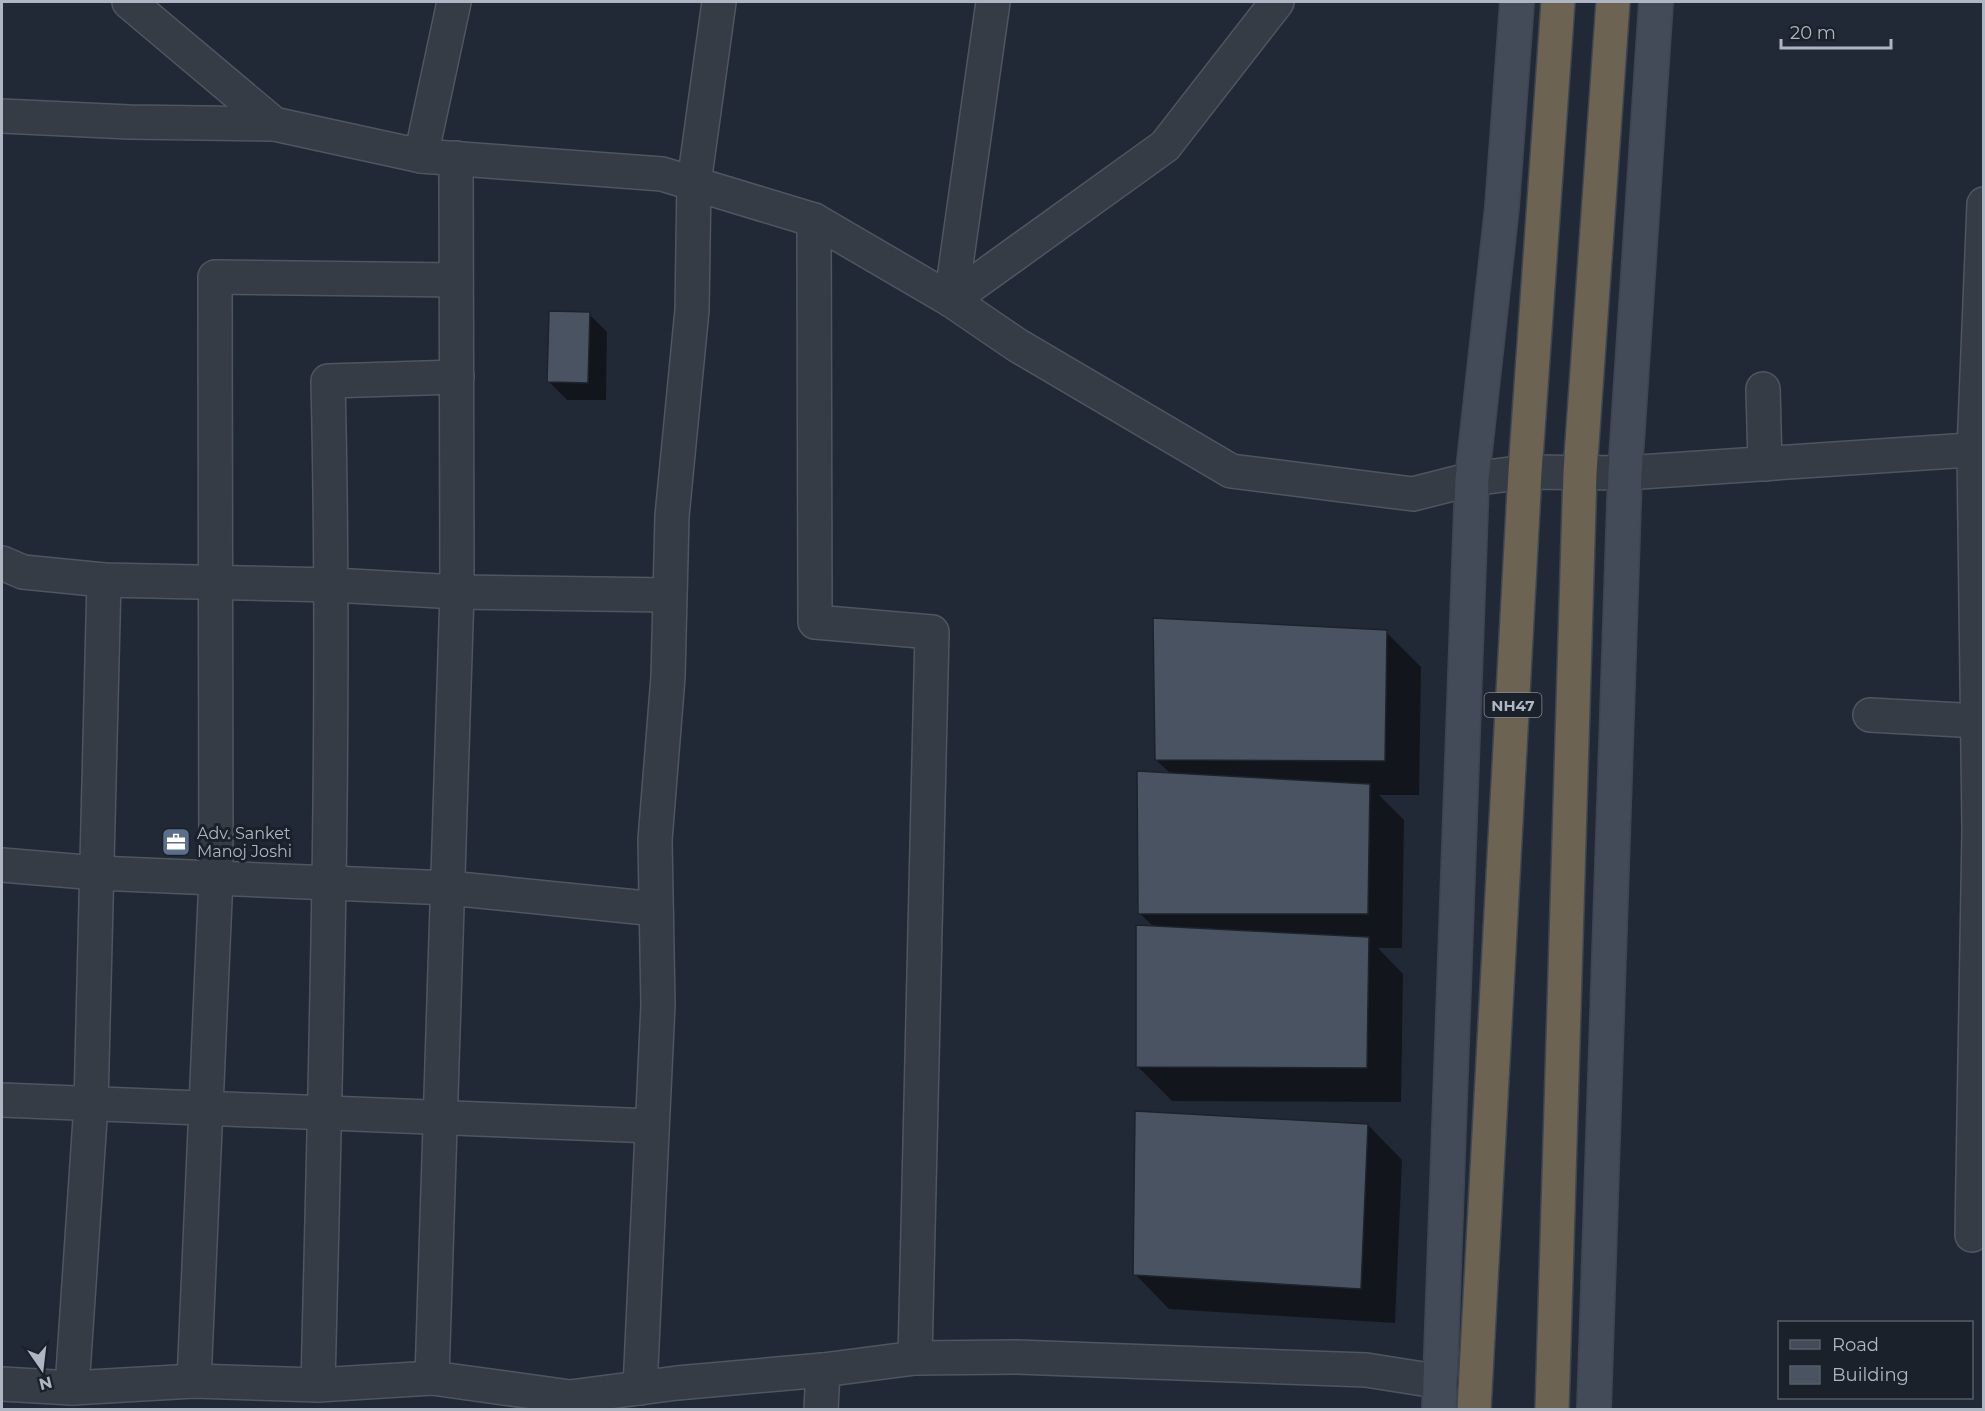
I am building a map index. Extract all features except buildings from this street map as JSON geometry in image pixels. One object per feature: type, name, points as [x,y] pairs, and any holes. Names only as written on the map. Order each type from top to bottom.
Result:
[{"type":"highway","name":"NH47","points":[[1474,1410],[1525,472],[1558,2]]},
{"type":"highway","points":[[1552,1410],[1580,472],[1613,2]]},
{"type":"street","points":[[129,2],[274,124]]},
{"type":"street","points":[[421,156],[454,2]]},
{"type":"street","points":[[640,1388],[658,1005],[655,840],[668,677],[672,516],[692,310],[694,183],[719,2]]},
{"type":"street","points":[[951,300],[993,2]]},
{"type":"street","points":[[951,300],[1165,146],[1277,2]]},
{"type":"street","points":[[2,1384],[72,1388],[194,1381],[318,1385],[432,1378],[570,1397],[915,1358],[1017,1357],[1366,1370],[1440,1396],[1472,479],[1502,207],[1517,2]]},
{"type":"street","points":[[1594,1410],[1625,473],[1656,2]]},
{"type":"street","points":[[2,116],[129,122],[274,124],[421,156],[662,174],[694,183],[814,220],[951,300],[1017,345],[1231,471],[1413,494],[1472,479],[1525,472],[1625,473],[1979,449]]},
{"type":"street","points":[[432,1378],[457,592],[456,158]]},
{"type":"street","points":[[1972,1235],[1981,830],[1979,449],[1983,204]]},
{"type":"street","points":[[814,220],[815,622],[932,632],[915,1358]]},
{"type":"street","points":[[194,1381],[216,877],[213,584],[215,277],[456,280]]},
{"type":"street","points":[[318,1385],[331,883],[333,585],[328,381],[457,377]]},
{"type":"street","points":[[1763,389],[1765,464]]},
{"type":"street","points":[[2,563],[23,572],[104,580],[333,585],[457,592],[669,595]]},
{"type":"street","points":[[72,1388],[91,1104],[104,580]]},
{"type":"street","points":[[1870,715],[1979,721]]},
{"type":"street","points":[[2,865],[97,873],[449,888],[656,909]]},
{"type":"street","points":[[2,1100],[442,1116],[548,1124],[652,1126]]},
{"type":"street","points":[[821,1410],[823,1370]]},
{"type":"place","name":"Adv. Sanket Manoj Joshi","points":[[176,842]]}]
